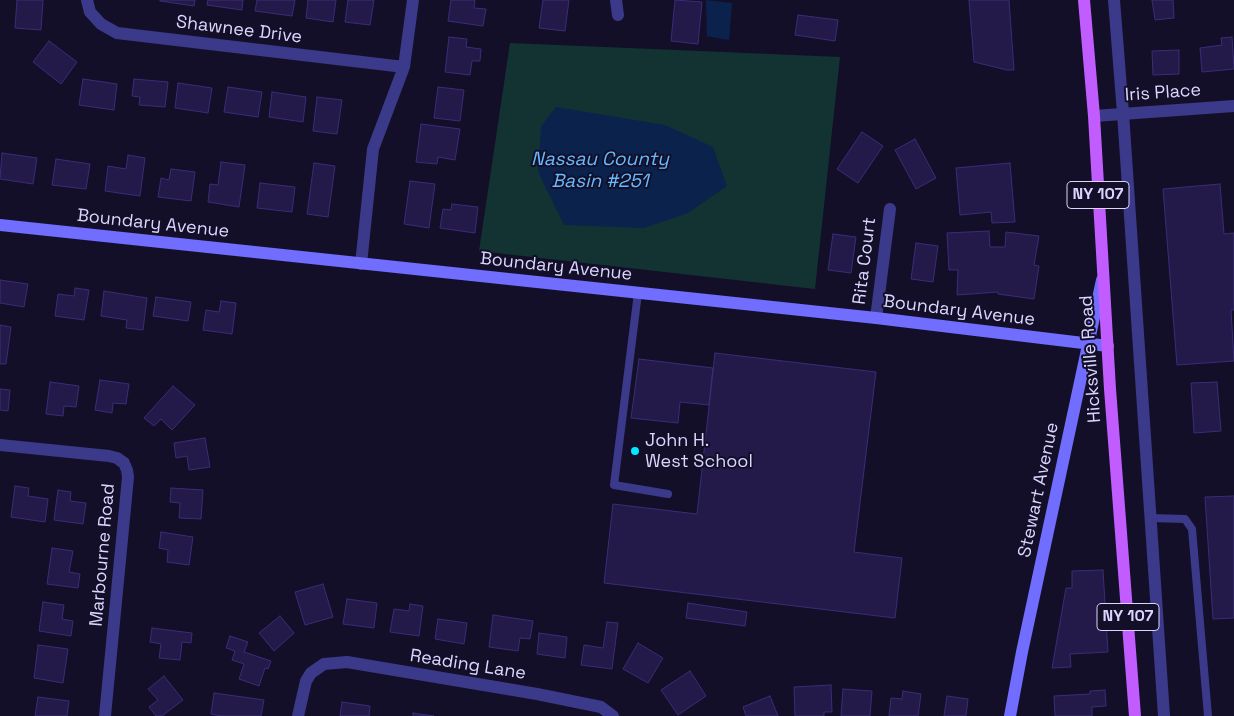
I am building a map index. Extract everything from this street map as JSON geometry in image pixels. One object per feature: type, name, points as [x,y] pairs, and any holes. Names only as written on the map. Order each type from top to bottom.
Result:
[{"type":"main road","name":"Hicksville Road","points":[[1084,0],[1094,116],[1108,346],[1135,716]]},
{"type":"main road","name":"Boundary Avenue","points":[[0,225],[876,318],[1108,346]]},
{"type":"main road","name":"Stewart Avenue","points":[[1010,716],[1103,272]]},
{"type":"street","name":"Shawnee Drive","points":[[87,0],[90,12],[101,24],[117,33],[404,67]]},
{"type":"street","points":[[361,264],[373,149],[404,67],[413,0]]},
{"type":"street","points":[[616,0],[618,15]]},
{"type":"street","points":[[1114,0],[1164,716]]},
{"type":"street","name":"Iris Place","points":[[1094,116],[1234,106]]},
{"type":"street","name":"Rita Court","points":[[876,318],[890,209]]},
{"type":"street","name":"Marbourne Road","points":[[0,446],[109,456],[117,458],[124,463],[127,470],[128,477],[106,716]]},
{"type":"street","name":"Reading Lane","points":[[298,716],[306,681],[324,664],[347,662],[537,694],[601,707],[613,716]]},
{"type":"lane","points":[[638,293],[614,485],[668,494]]},
{"type":"lane","points":[[1150,518],[1185,519],[1192,529],[1208,716]]},
{"type":"green space","points":[[510,43],[840,57],[815,289],[479,251]]},
{"type":"water","points":[[706,0],[732,3],[729,40],[707,36]]},
{"type":"water","name":"Nassau County Basin #251","points":[[556,107],[665,125],[713,147],[727,186],[688,213],[644,228],[564,225],[538,172],[541,126]]},
{"type":"building","points":[[17,0],[43,0],[41,30],[15,28]]},
{"type":"building","points":[[160,0],[195,0],[194,6]]},
{"type":"building","points":[[208,0],[243,0],[242,10],[207,5]]},
{"type":"building","points":[[257,0],[295,0],[292,16],[255,11]]},
{"type":"building","points":[[308,0],[336,0],[333,22],[306,18]]},
{"type":"building","points":[[348,0],[374,0],[370,25],[345,22]]},
{"type":"building","points":[[451,0],[475,0],[474,8],[486,9],[483,26],[448,21]]},
{"type":"building","points":[[543,0],[569,0],[565,31],[539,28]]},
{"type":"building","points":[[675,0],[702,2],[698,44],[671,41]]},
{"type":"building","points":[[969,0],[1009,0],[1014,70],[974,62]]},
{"type":"building","points":[[1152,0],[1173,0],[1174,18],[1155,20]]},
{"type":"building","points":[[798,15],[838,20],[835,41],[795,35]]},
{"type":"building","points":[[449,37],[467,39],[466,47],[481,49],[480,61],[472,61],[470,75],[445,72]]},
{"type":"building","points":[[1232,37],[1234,69],[1202,72],[1200,48],[1222,45],[1221,38]]},
{"type":"building","points":[[49,41],[77,62],[61,84],[33,62]]},
{"type":"building","points":[[1179,50],[1179,74],[1153,75],[1152,51]]},
{"type":"building","points":[[83,79],[117,84],[114,110],[79,105]]},
{"type":"building","points":[[134,79],[168,82],[165,107],[139,105],[140,97],[132,96]]},
{"type":"building","points":[[178,83],[212,88],[208,113],[175,108]]},
{"type":"building","points":[[228,87],[262,92],[258,117],[224,112]]},
{"type":"building","points":[[438,87],[464,90],[460,121],[434,118]]},
{"type":"building","points":[[272,92],[306,97],[303,122],[269,117]]},
{"type":"building","points":[[317,97],[342,100],[337,134],[313,131]]},
{"type":"building","points":[[421,124],[460,129],[455,160],[438,157],[437,164],[416,162]]},
{"type":"building","points":[[862,132],[883,146],[858,183],[837,169]]},
{"type":"building","points":[[915,139],[936,178],[916,189],[895,150]]},
{"type":"building","points":[[2,153],[37,158],[33,184],[0,179]]},
{"type":"building","points":[[128,155],[145,158],[140,196],[105,191],[108,166],[126,169]]},
{"type":"building","points":[[56,159],[90,164],[86,189],[52,185]]},
{"type":"building","points":[[221,162],[245,165],[239,207],[208,202],[210,184],[218,185]]},
{"type":"building","points":[[314,163],[335,166],[328,217],[307,214]]},
{"type":"building","points":[[1010,163],[1015,222],[992,223],[991,212],[960,215],[956,168]]},
{"type":"building","points":[[171,169],[195,172],[191,201],[158,197],[161,178],[169,180]]},
{"type":"building","points":[[410,181],[435,184],[429,228],[404,224]]},
{"type":"building","points":[[260,183],[295,187],[292,212],[257,208]]},
{"type":"building","points":[[1220,184],[1224,234],[1234,233],[1234,310],[1231,310],[1234,361],[1177,365],[1163,189]]},
{"type":"building","points":[[452,204],[478,207],[475,233],[440,228],[443,209],[451,210]]},
{"type":"building","points":[[989,231],[990,247],[1005,247],[1006,232],[1039,236],[1034,265],[1039,266],[1034,299],[998,294],[998,292],[957,295],[958,270],[949,270],[947,233]]},
{"type":"building","points":[[833,234],[856,237],[851,273],[828,270]]},
{"type":"building","points":[[916,243],[938,246],[933,282],[911,279]]},
{"type":"building","points":[[0,280],[28,284],[24,307],[0,303]]},
{"type":"building","points":[[75,288],[89,290],[84,320],[55,316],[58,294],[74,296]]},
{"type":"building","points":[[104,291],[147,298],[143,330],[126,328],[127,320],[101,316]]},
{"type":"building","points":[[156,297],[191,302],[188,321],[153,316]]},
{"type":"building","points":[[221,301],[236,303],[232,334],[203,330],[206,310],[219,312]]},
{"type":"building","points":[[0,325],[11,327],[6,364],[0,364]]},
{"type":"building","points":[[715,353],[876,372],[854,552],[902,558],[895,618],[604,583],[613,504],[697,514]]},
{"type":"building","points":[[639,359],[713,368],[709,405],[680,402],[678,423],[631,418]]},
{"type":"building","points":[[100,380],[129,384],[126,404],[113,403],[112,413],[95,410]]},
{"type":"building","points":[[50,382],[79,386],[76,407],[64,406],[63,416],[46,414]]},
{"type":"building","points":[[1217,382],[1221,431],[1194,433],[1191,383]]},
{"type":"building","points":[[173,386],[195,405],[172,430],[161,419],[154,426],[144,418]]},
{"type":"building","points":[[0,389],[10,390],[8,411],[0,410]]},
{"type":"building","points":[[205,438],[210,467],[189,470],[187,456],[176,458],[174,443]]},
{"type":"building","points":[[15,486],[29,488],[28,496],[48,499],[45,522],[11,517]]},
{"type":"building","points":[[171,488],[203,490],[201,519],[179,518],[180,503],[170,502]]},
{"type":"building","points":[[58,490],[71,492],[70,501],[86,503],[83,524],[54,520]]},
{"type":"building","points":[[1234,496],[1234,618],[1213,619],[1205,497]]},
{"type":"building","points":[[161,532],[193,537],[189,565],[167,562],[168,550],[159,548]]},
{"type":"building","points":[[52,548],[73,551],[69,572],[80,574],[78,588],[47,584]]},
{"type":"building","points":[[1103,570],[1108,652],[1070,654],[1071,667],[1052,668],[1066,588],[1072,588],[1072,571]]},
{"type":"building","points":[[323,584],[333,617],[305,625],[295,592]]},
{"type":"building","points":[[347,599],[377,603],[374,628],[343,624]]},
{"type":"building","points":[[43,602],[64,605],[62,619],[73,621],[71,636],[39,631]]},
{"type":"building","points":[[688,603],[747,612],[745,626],[686,618]]},
{"type":"building","points":[[410,604],[423,606],[419,636],[390,632],[394,609],[409,611]]},
{"type":"building","points":[[493,615],[533,621],[530,639],[520,638],[518,651],[489,647]]},
{"type":"building","points":[[280,616],[294,633],[274,651],[259,633]]},
{"type":"building","points":[[438,619],[467,623],[464,644],[435,639]]},
{"type":"building","points":[[607,622],[618,623],[612,669],[581,665],[584,645],[603,648]]},
{"type":"building","points":[[152,628],[192,633],[191,643],[182,642],[180,660],[159,658],[161,644],[150,642]]},
{"type":"building","points":[[539,633],[567,637],[565,658],[537,654]]},
{"type":"building","points":[[230,636],[248,642],[244,652],[271,661],[268,669],[265,668],[259,686],[239,679],[244,664],[232,660],[235,651],[226,648]]},
{"type":"building","points":[[638,643],[663,658],[648,683],[623,669]]},
{"type":"building","points":[[38,645],[68,649],[63,683],[34,678]]},
{"type":"building","points":[[690,671],[706,696],[678,715],[661,690]]},
{"type":"building","points":[[164,676],[183,700],[162,716],[156,716],[149,707],[158,700],[148,689]]},
{"type":"building","points":[[831,685],[832,712],[824,712],[824,716],[795,716],[794,687]]},
{"type":"building","points":[[843,689],[872,691],[870,716],[841,716]]},
{"type":"building","points":[[1105,690],[1106,706],[1092,707],[1092,716],[1055,716],[1054,696],[1090,694],[1090,691]]},
{"type":"building","points":[[903,691],[921,694],[918,716],[889,716],[891,698],[902,699]]},
{"type":"building","points":[[214,693],[264,700],[261,716],[222,716],[211,714]]},
{"type":"building","points":[[770,696],[778,716],[746,716],[743,707]]},
{"type":"building","points":[[947,696],[968,699],[966,716],[944,716]]},
{"type":"building","points":[[38,697],[69,701],[67,716],[35,716]]},
{"type":"building","points":[[342,702],[370,706],[369,716],[340,716]]},
{"type":"building","points":[[413,713],[434,716],[413,716]]},
{"type":"place","name":"John H. West School","points":[[635,451]]}]
